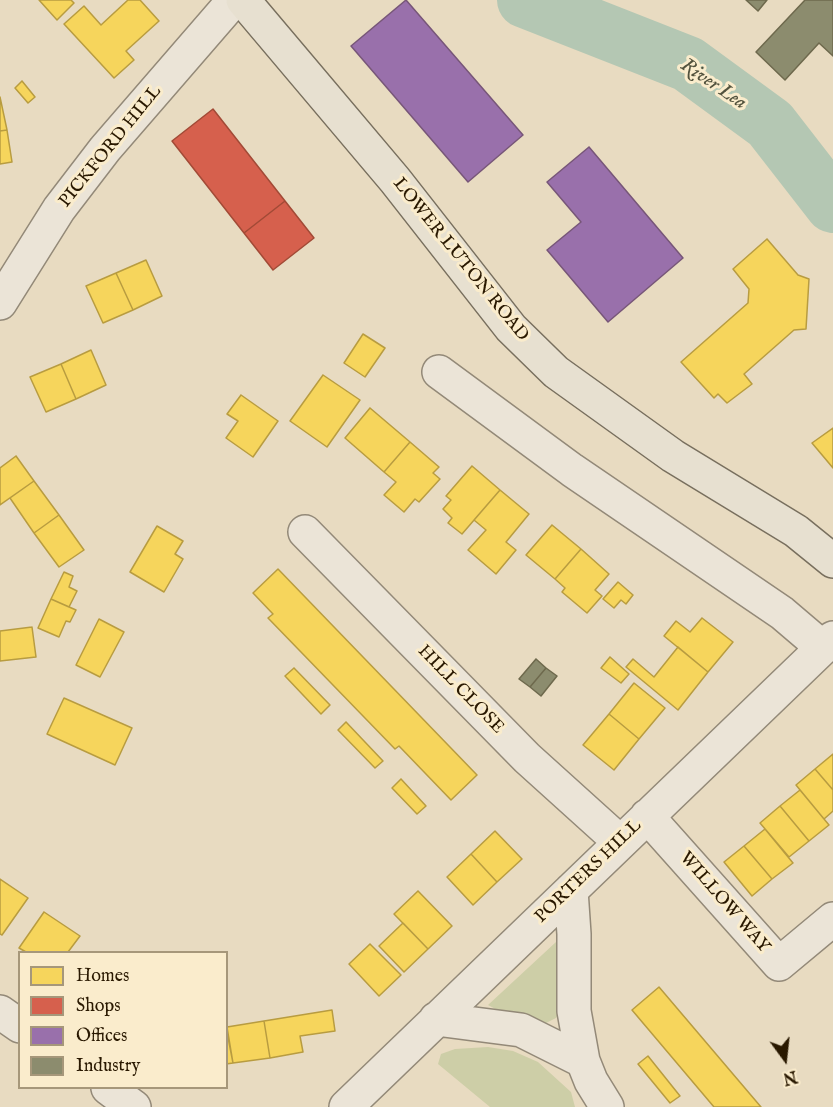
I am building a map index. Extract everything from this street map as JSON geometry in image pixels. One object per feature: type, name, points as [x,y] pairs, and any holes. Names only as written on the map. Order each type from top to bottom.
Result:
[{"type":"main road","name":"LOWER LUTON ROAD","points":[[243,0],[395,180],[511,328],[556,372],[673,456],[796,531],[833,561]]},
{"type":"street","name":"PICKFORD HILL","points":[[0,303],[59,209],[105,149],[234,0]]},
{"type":"street","points":[[439,372],[572,470],[828,643]]},
{"type":"street","name":"HILL CLOSE","points":[[305,532],[527,758],[620,842]]},
{"type":"street","name":"PORTERS HILL","points":[[346,1107],[828,643]]},
{"type":"street","name":"WILLOW WAY","points":[[647,816],[779,964],[833,919]]},
{"type":"street","points":[[571,890],[574,934],[574,1011],[583,1061],[607,1107]]},
{"type":"street","points":[[0,1012],[18,1025]]},
{"type":"street","points":[[436,1018],[521,1030],[583,1061]]},
{"type":"street","points":[[109,1089],[134,1107]]},
{"type":"green space","points":[[556,942],[560,1011],[556,1018],[544,1024],[501,1012],[488,1005]]},
{"type":"green space","points":[[488,1047],[513,1051],[538,1062],[571,1092],[575,1107],[490,1107],[438,1064],[441,1054],[455,1049]]},
{"type":"building: Homes","points":[[39,0],[71,0],[74,3],[57,20]]},
{"type":"building: Homes","points":[[128,0],[140,0],[159,21],[126,51],[134,60],[114,78],[64,24],[84,6],[101,25]]},
{"type":"building: Homes","points":[[22,81],[35,97],[28,103],[15,88]]},
{"type":"building: Homes","points":[[0,97],[7,130],[0,131]]},
{"type":"building: Homes","points":[[7,130],[12,162],[0,164],[0,131]]},
{"type":"building: Homes","points":[[767,239],[798,275],[809,279],[806,329],[794,330],[744,374],[752,384],[727,403],[718,394],[714,398],[681,362],[748,303],[749,289],[733,269]]},
{"type":"building: Homes","points":[[146,260],[162,296],[133,310],[116,273]]},
{"type":"building: Homes","points":[[116,273],[133,310],[103,323],[86,286]]},
{"type":"building: Homes","points":[[363,334],[385,348],[365,377],[344,363]]},
{"type":"building: Homes","points":[[91,350],[106,385],[76,399],[61,364]]},
{"type":"building: Homes","points":[[61,364],[76,399],[46,412],[30,377]]},
{"type":"building: Homes","points":[[323,375],[360,400],[327,447],[290,421]]},
{"type":"building: Homes","points":[[241,395],[278,421],[253,457],[226,438],[238,421],[227,414]]},
{"type":"building: Homes","points":[[370,408],[410,442],[384,472],[345,438]]},
{"type":"building: Homes","points":[[833,428],[833,468],[812,443]]},
{"type":"building: Homes","points":[[410,442],[439,467],[433,473],[440,479],[419,502],[415,499],[404,512],[384,495],[396,482],[384,472]]},
{"type":"building: Homes","points":[[16,456],[34,481],[0,505],[0,468]]},
{"type":"building: Homes","points":[[472,466],[500,490],[462,534],[448,523],[452,518],[443,509],[451,500],[446,496]]},
{"type":"building: Homes","points":[[34,481],[59,515],[34,533],[10,498]]},
{"type":"building: Homes","points":[[500,490],[529,514],[506,542],[516,550],[496,574],[468,550],[486,530],[474,520]]},
{"type":"building: Homes","points":[[59,515],[84,550],[59,567],[34,533]]},
{"type":"building: Homes","points":[[552,525],[581,549],[555,579],[526,555]]},
{"type":"building: Homes","points":[[157,526],[183,541],[175,554],[183,559],[164,592],[130,572]]},
{"type":"building: Homes","points":[[581,549],[609,574],[595,590],[602,596],[587,613],[562,592],[565,588],[555,579]]},
{"type":"building: Homes","points":[[278,569],[477,775],[451,800],[399,746],[395,749],[268,618],[273,614],[253,593]]},
{"type":"building: Homes","points":[[64,572],[73,576],[69,587],[77,591],[69,607],[51,599]]},
{"type":"building: Homes","points":[[618,582],[633,595],[626,604],[621,600],[614,608],[603,599]]},
{"type":"building: Homes","points":[[51,599],[76,610],[70,622],[66,621],[59,637],[38,628]]},
{"type":"building: Homes","points":[[702,618],[733,642],[708,672],[664,636],[676,621],[690,632]]},
{"type":"building: Homes","points":[[99,619],[124,632],[100,677],[76,665]]},
{"type":"building: Homes","points":[[32,627],[36,657],[0,661],[0,631]]},
{"type":"building: Homes","points":[[678,647],[708,672],[678,710],[626,667],[633,659],[654,677]]},
{"type":"building: Homes","points":[[610,657],[629,674],[621,683],[601,668]]},
{"type":"building: Homes","points":[[294,668],[330,705],[321,714],[285,676]]},
{"type":"building: Homes","points":[[634,683],[665,708],[639,739],[609,714]]},
{"type":"building: Homes","points":[[64,698],[132,728],[115,765],[47,734]]},
{"type":"building: Homes","points":[[609,714],[639,739],[614,770],[583,745]]},
{"type":"building: Homes","points":[[346,722],[383,761],[375,768],[338,730]]},
{"type":"building: Homes","points":[[833,754],[833,790],[815,769]]},
{"type":"building: Homes","points":[[815,769],[833,790],[833,811],[824,819],[796,785]]},
{"type":"building: Homes","points":[[401,779],[426,806],[417,814],[392,788]]},
{"type":"building: Homes","points":[[800,790],[829,825],[809,841],[780,806]]},
{"type":"building: Homes","points":[[780,806],[809,841],[789,857],[760,823]]},
{"type":"building: Homes","points":[[765,829],[793,863],[772,879],[744,846]]},
{"type":"building: Homes","points":[[495,831],[522,859],[497,882],[471,854]]},
{"type":"building: Homes","points":[[744,846],[772,879],[752,896],[724,862]]},
{"type":"building: Homes","points":[[471,854],[497,882],[473,905],[447,877]]},
{"type":"building: Homes","points":[[0,879],[28,898],[2,935],[0,934]]},
{"type":"building: Homes","points":[[418,891],[452,926],[428,949],[394,914]]},
{"type":"building: Homes","points":[[44,912],[80,936],[69,951],[24,951],[19,948]]},
{"type":"building: Homes","points":[[403,923],[428,949],[404,972],[379,946]]},
{"type":"building: Homes","points":[[370,944],[401,975],[379,996],[349,964]]},
{"type":"building: Homes","points":[[659,987],[761,1107],[714,1107],[632,1010]]},
{"type":"building: Homes","points":[[332,1010],[335,1031],[300,1036],[303,1052],[270,1058],[264,1021]]},
{"type":"building: Homes","points":[[264,1021],[270,1058],[233,1063],[228,1027]]},
{"type":"building: Homes","points":[[228,1037],[233,1063],[228,1064]]},
{"type":"building: Homes","points":[[648,1056],[680,1096],[670,1103],[638,1064]]},
{"type":"building: Shops","points":[[213,109],[285,201],[244,233],[172,141]]},
{"type":"building: Shops","points":[[285,201],[314,238],[273,270],[244,233]]},
{"type":"building: Offices","points":[[406,0],[523,135],[468,182],[351,46]]},
{"type":"building: Offices","points":[[589,147],[683,258],[608,322],[547,250],[581,222],[547,182]]},
{"type":"building: Industry","points":[[746,0],[767,0],[758,11]]},
{"type":"building: Industry","points":[[805,0],[833,0],[833,56],[819,43],[785,80],[756,52]]},
{"type":"building: Industry","points":[[536,659],[546,668],[530,687],[519,679]]},
{"type":"building: Industry","points":[[546,668],[557,676],[541,696],[530,687]]},
{"type":"waterway","name":"River Lea","points":[[525,0],[688,64],[770,124],[833,205]]}]
